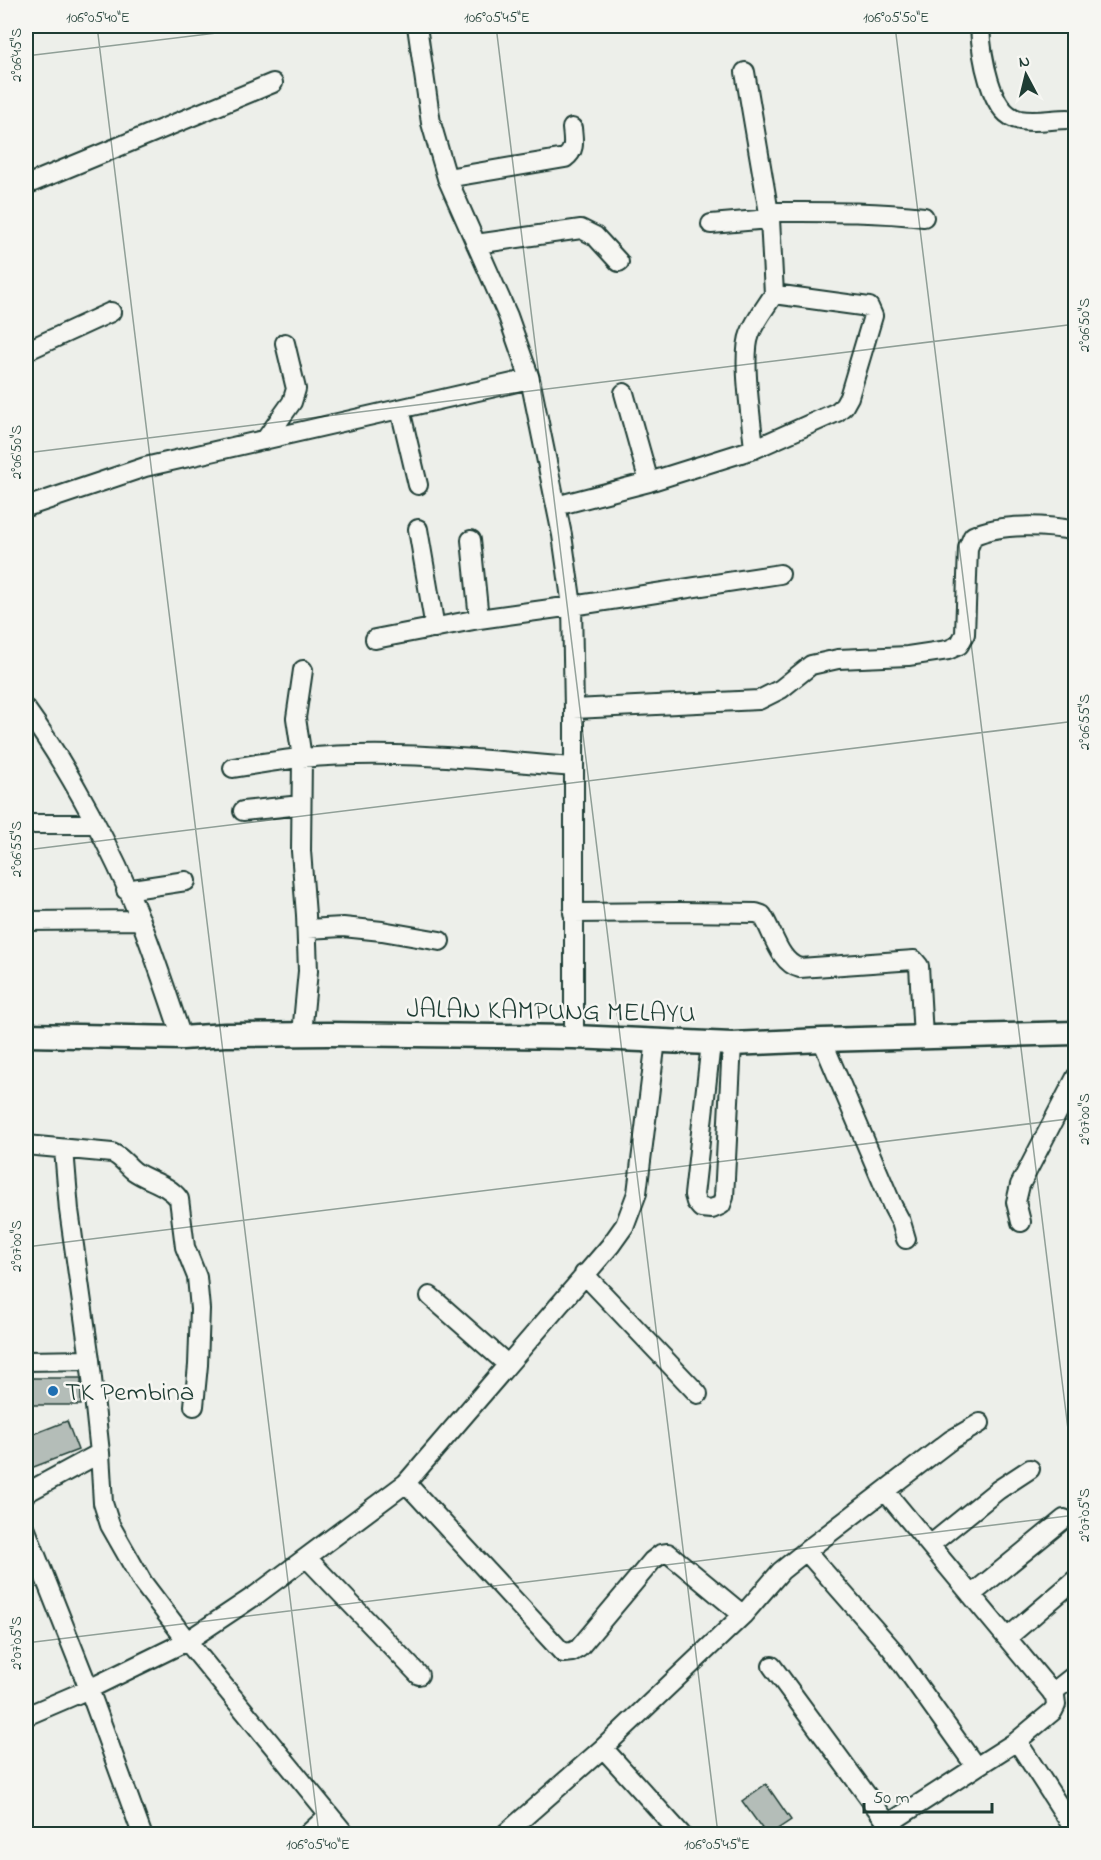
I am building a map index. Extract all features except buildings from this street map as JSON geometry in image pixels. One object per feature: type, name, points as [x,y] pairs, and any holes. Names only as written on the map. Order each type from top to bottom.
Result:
[{"type":"main road","name":"JALAN KAMPUNG MELAYU","points":[[26,1035],[182,1038],[302,1034],[574,1037],[722,1044],[1076,1034]]},
{"type":"street","points":[[417,26],[431,123],[447,178],[508,316],[530,379],[556,506],[572,606],[574,1037]]},
{"type":"street","points":[[980,26],[992,89],[1004,114],[1019,120],[1068,119]]},
{"type":"street","points":[[745,72],[769,216],[774,294],[750,333],[748,343],[747,372],[754,449]]},
{"type":"street","points":[[26,185],[273,83]]},
{"type":"street","points":[[447,178],[565,158],[570,155],[574,145],[572,128]]},
{"type":"street","points":[[711,224],[769,216],[853,211],[871,215],[896,214],[924,218]]},
{"type":"street","points":[[476,244],[581,229],[595,236],[619,261]]},
{"type":"street","points":[[556,506],[649,482],[754,449],[837,412],[844,406],[849,397],[873,316],[869,307],[774,294]]},
{"type":"street","points":[[26,351],[111,312]]},
{"type":"street","points":[[265,440],[292,402],[296,388],[285,343]]},
{"type":"street","points":[[26,507],[145,467],[530,379]]},
{"type":"street","points":[[624,393],[649,482]]},
{"type":"street","points":[[400,409],[418,485]]},
{"type":"street","points":[[574,709],[759,700],[781,689],[811,665],[838,659],[908,656],[948,650],[959,645],[965,634],[968,548],[973,536],[985,530],[1020,527],[1057,527],[1076,531]]},
{"type":"street","points":[[418,529],[435,628]]},
{"type":"street","points":[[471,540],[479,619]]},
{"type":"street","points":[[375,639],[479,619],[780,573]]},
{"type":"street","points":[[302,1034],[308,971],[301,851],[302,758],[296,717],[303,670]]},
{"type":"street","points":[[26,709],[96,824],[141,920],[182,1038]]},
{"type":"street","points":[[233,768],[332,756],[440,756],[574,766]]},
{"type":"street","points":[[243,811],[301,804]]},
{"type":"street","points":[[26,824],[96,824]]},
{"type":"street","points":[[126,890],[186,881]]},
{"type":"street","points":[[573,914],[756,913],[762,915],[783,955],[794,967],[800,969],[914,960],[919,966],[923,1037]]},
{"type":"street","points":[[26,921],[141,920]]},
{"type":"street","points":[[307,929],[343,927],[440,941]]},
{"type":"street","points":[[26,1716],[89,1689],[187,1641],[256,1595],[406,1483],[610,1246],[625,1225],[637,1193],[656,1040]]},
{"type":"street","points":[[822,1040],[901,1222],[906,1239]]},
{"type":"street","points":[[722,1044],[724,1197],[721,1205],[712,1209],[701,1208],[694,1195],[722,1044]]},
{"type":"street","points":[[1021,1222],[1016,1202],[1020,1185],[1076,1077]]},
{"type":"street","points":[[26,1145],[112,1153],[121,1157],[136,1173],[160,1184],[174,1193],[178,1199],[185,1247],[197,1277],[199,1299],[198,1365],[194,1406]]},
{"type":"street","points":[[64,1149],[76,1270],[90,1360],[103,1503],[110,1525],[143,1583],[187,1641],[345,1834]]},
{"type":"street","points":[[584,1274],[698,1394]]},
{"type":"street","points":[[430,1296],[507,1364]]},
{"type":"street","points":[[26,1361],[90,1360]]},
{"type":"street","points":[[505,1834],[603,1748],[743,1615],[781,1571],[951,1440],[980,1423]]},
{"type":"street","points":[[26,1493],[100,1453]]},
{"type":"street","points":[[930,1545],[998,1490],[1030,1468]]},
{"type":"street","points":[[406,1483],[563,1653],[579,1648],[652,1561],[661,1554],[668,1553],[743,1615]]},
{"type":"street","points":[[772,1666],[891,1829],[976,1767],[1017,1741],[1053,1711],[1056,1705],[1055,1696],[885,1491]]},
{"type":"street","points":[[971,1595],[1064,1520]]},
{"type":"street","points":[[26,1530],[89,1689],[142,1834]]},
{"type":"street","points":[[806,1551],[891,1648],[976,1767]]},
{"type":"street","points":[[307,1558],[419,1675]]},
{"type":"street","points":[[1007,1638],[1076,1579]]},
{"type":"street","points":[[1052,1693],[1076,1674]]},
{"type":"street","points":[[1017,1741],[1076,1832]]},
{"type":"street","points":[[603,1748],[681,1834]]},
{"type":"street","points":[[308,1834],[329,1815]]},
{"type":"place","name":"TK Pembina","points":[[53,1391]]}]
